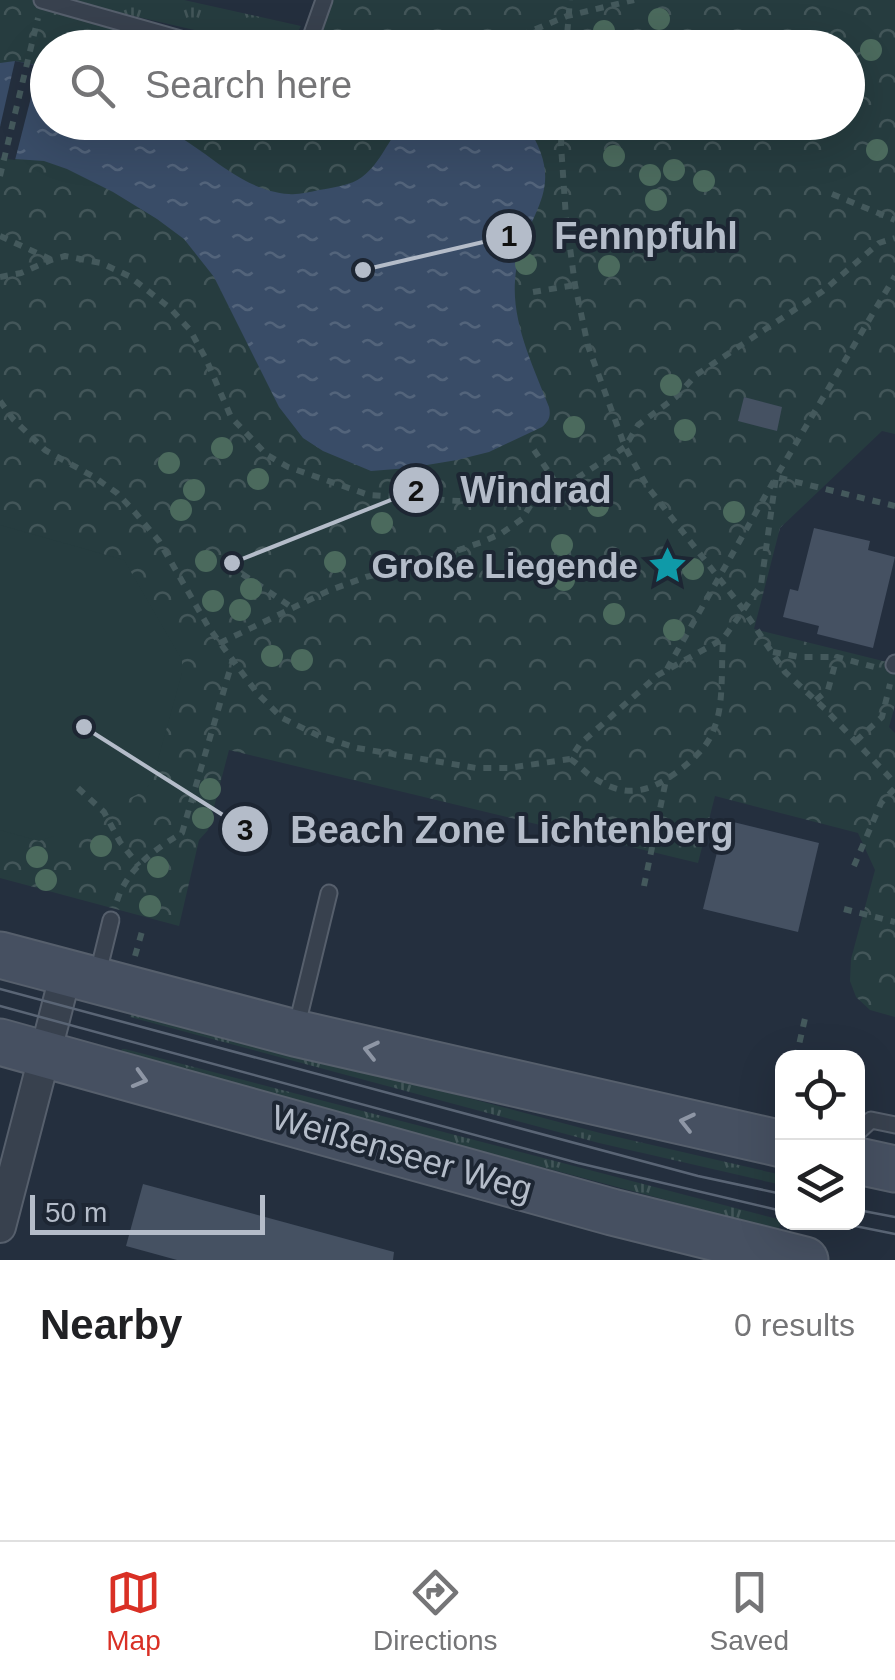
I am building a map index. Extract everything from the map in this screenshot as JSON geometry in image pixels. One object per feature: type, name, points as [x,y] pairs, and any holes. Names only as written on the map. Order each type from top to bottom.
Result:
[{"type":"main road","points":[[0,955],[294,1032],[775,1142]]},
{"type":"main road","name":"Weißenseer Weg","points":[[0,1042],[612,1212],[805,1260]]},
{"type":"main road","points":[[865,1163],[895,1170]]},
{"type":"street","points":[[0,1227],[46,1054],[81,977]]},
{"type":"lane","points":[[42,0],[148,30]]},
{"type":"lane","points":[[313,30],[324,0]]},
{"type":"lane","points":[[294,1032],[329,894]]},
{"type":"lane","points":[[81,977],[112,920]]},
{"type":"lane","points":[[865,1126],[871,1120],[895,1125]]},
{"type":"path","points":[[35,30],[42,0]]},
{"type":"path","points":[[567,30],[570,0]]},
{"type":"path","points":[[534,30],[567,16],[634,0]]},
{"type":"path","points":[[0,176],[30,51]]},
{"type":"path","points":[[561,140],[575,286],[588,346],[625,448],[648,486],[743,609],[786,672],[895,786],[881,803],[854,866]]},
{"type":"path","points":[[832,194],[895,220]]},
{"type":"path","points":[[0,236],[51,260]]},
{"type":"path","points":[[0,277],[22,274],[65,256],[101,263],[129,276],[170,308],[190,330],[230,417],[267,455],[288,466],[369,494],[458,501],[510,495],[535,498],[560,489],[625,448],[638,425],[676,397],[696,375],[823,291],[879,242],[895,238]]},
{"type":"path","points":[[667,670],[895,276]]},
{"type":"path","points":[[533,292],[575,286]]},
{"type":"path","points":[[0,402],[45,450],[94,477],[134,510],[158,541],[209,628],[257,693],[282,718],[356,748],[476,768],[508,768],[570,759],[580,744],[667,670],[723,638],[761,585],[776,477]]},
{"type":"path","points":[[534,450],[560,489]]},
{"type":"path","points":[[776,477],[895,506]]},
{"type":"path","points":[[220,642],[291,607],[366,577],[408,568],[502,533],[522,519],[535,498]]},
{"type":"path","points":[[229,564],[291,607]]},
{"type":"path","points":[[570,759],[605,784],[628,791],[641,791],[666,780],[706,745],[716,724],[723,638]]},
{"type":"path","points":[[772,651],[894,666],[882,717],[856,741]]},
{"type":"path","points":[[112,920],[122,886],[152,851],[182,832],[233,658]]},
{"type":"path","points":[[816,700],[828,690],[837,658]]},
{"type":"path","points":[[644,886],[666,780]]},
{"type":"path","points":[[78,788],[104,812],[139,866]]},
{"type":"path","points":[[844,909],[895,922]]},
{"type":"path","points":[[134,959],[143,928]]},
{"type":"path","points":[[798,1050],[806,1014]]},
{"type":"green space","points":[[0,0],[73,0],[77,5],[176,30],[30,30],[30,140],[865,140],[865,30],[305,30],[316,0],[895,0],[895,434],[882,431],[780,528],[754,629],[895,664],[895,705],[889,727],[895,733],[895,1017],[870,1010],[856,997],[850,981],[851,959],[875,870],[858,833],[715,796],[698,863],[229,750],[208,830],[199,840],[179,926],[0,878]]},
{"type":"green space","points":[[76,0],[184,0],[301,26],[299,30],[194,30]]},
{"type":"green space","points":[[0,525],[124,560],[182,660],[182,673],[152,781],[144,791],[39,841],[0,830]]},
{"type":"green space","points":[[133,1009],[600,1133],[775,1173],[775,1183],[599,1143],[130,1017]]},
{"type":"green space","points":[[125,1049],[775,1218],[775,1229],[120,1055]]},
{"type":"water","points":[[0,63],[30,64],[30,140],[185,140],[252,184],[289,194],[358,180],[390,140],[535,140],[545,168],[544,187],[519,258],[515,297],[525,346],[549,407],[546,423],[489,452],[409,468],[371,471],[303,438],[279,407],[214,277],[184,239],[113,192],[67,169],[44,161],[0,158]]},
{"type":"pier","points":[[15,61],[30,64],[30,101],[15,160],[0,158],[0,127]]},
{"type":"building","points":[[744,397],[782,407],[777,431],[738,421]]},
{"type":"building","points":[[814,528],[870,541],[868,550],[895,557],[873,648],[817,634],[819,626],[783,617],[790,589],[798,591]]},
{"type":"building","points":[[725,820],[819,843],[798,932],[703,909]]},
{"type":"building","points":[[143,1184],[394,1252],[393,1260],[177,1260],[126,1246]]},
{"type":"tram line","points":[[0,989],[698,1176],[775,1192]]},
{"type":"tram line","points":[[0,1006],[578,1163],[775,1209]]},
{"type":"tram line","points":[[865,1211],[895,1217]]},
{"type":"tram line","points":[[865,1228],[895,1234]]},
{"type":"place","name":"Fennpfuhl","points":[[363,270]]},
{"type":"place","name":"Windrad","points":[[232,563]]},
{"type":"place","name":"Große Liegende","points":[[668,566]]},
{"type":"place","name":"Beach Zone Lichtenberg","points":[[84,727]]}]
